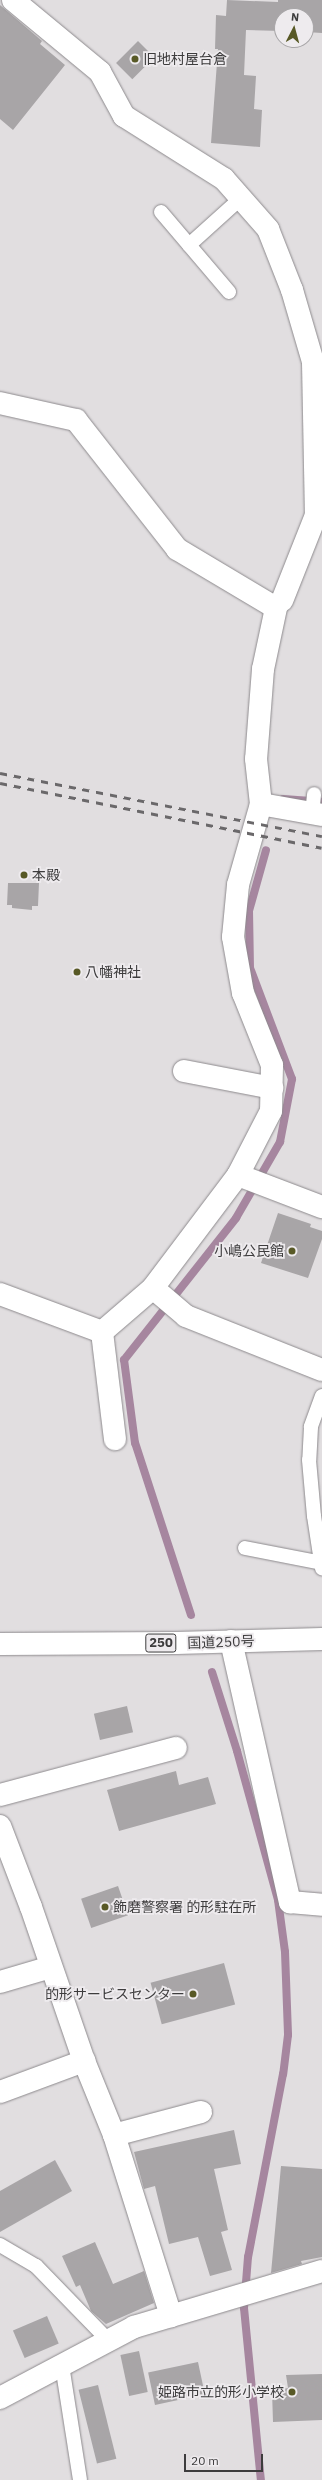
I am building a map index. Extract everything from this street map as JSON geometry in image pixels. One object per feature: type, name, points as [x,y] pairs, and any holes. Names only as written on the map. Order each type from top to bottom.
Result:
[{"type":"main road","points":[[13,0],[100,72],[124,116],[224,179],[268,229],[318,363],[316,515],[313,548],[282,601]]},
{"type":"main road","points":[[0,403],[76,420],[177,549],[276,608],[262,676],[256,759],[261,804],[238,885],[233,937],[243,993],[272,1065],[271,1112],[242,1176],[156,1291],[102,1332]]},
{"type":"main road","points":[[261,804],[315,809]]},
{"type":"main road","points":[[184,1071],[272,1088]]},
{"type":"main road","points":[[242,1176],[322,1207]]},
{"type":"main road","points":[[156,1291],[186,1316],[322,1370]]},
{"type":"main road","points":[[0,1294],[102,1332]]},
{"type":"main road","points":[[102,1332],[115,1439]]},
{"type":"main road","name":"国道250号","points":[[0,1644],[322,1639]]},
{"type":"main road","points":[[231,1641],[290,1902],[322,1905]]},
{"type":"main road","points":[[0,1794],[176,1748]]},
{"type":"main road","points":[[0,1826],[32,1907],[84,2061],[114,2135],[171,2316]]},
{"type":"main road","points":[[0,1982],[51,1967]]},
{"type":"main road","points":[[0,2092],[84,2061]]},
{"type":"main road","points":[[114,2135],[201,2112]]},
{"type":"main road","points":[[0,2398],[134,2327],[322,2271]]},
{"type":"lane","points":[[189,246],[241,198]]},
{"type":"lane","points":[[161,212],[229,292]]},
{"type":"lane","points":[[322,1396],[311,1427],[309,1460],[314,1516],[322,1568]]},
{"type":"lane","points":[[245,1548],[322,1563]]},
{"type":"lane","points":[[0,2245],[36,2266],[108,2340]]},
{"type":"lane","points":[[62,2365],[80,2480]]},
{"type":"building","points":[[227,0],[278,2],[278,0],[322,0],[322,33],[314,32],[314,8],[274,8],[274,31],[246,30],[244,75],[256,76],[254,109],[262,110],[260,147],[211,143],[218,49],[215,49],[216,15],[226,16]]},
{"type":"building","points":[[0,5],[42,41],[40,44],[65,65],[13,130],[0,119]]},
{"type":"building","name":"旧地村屋台倉","points":[[138,41],[154,57],[132,79],[116,63]]},
{"type":"building","name":"本殿","points":[[8,883],[39,883],[38,906],[32,906],[32,910],[12,908],[12,905],[7,905]]},
{"type":"building","name":"小嶋公民館","points":[[278,1213],[311,1224],[310,1227],[322,1231],[322,1239],[308,1278],[261,1263]]},
{"type":"building","points":[[127,1706],[133,1732],[100,1740],[94,1714]]},
{"type":"building","points":[[176,1771],[179,1785],[208,1777],[216,1804],[119,1831],[107,1790]]},
{"type":"building","name":"飾磨警察署 的形駐在所","points":[[118,1886],[128,1915],[91,1928],[81,1899]]},
{"type":"building","name":"的形サービスセンター","points":[[224,1963],[235,2005],[162,2024],[151,1983]]},
{"type":"building","points":[[234,2130],[241,2164],[214,2169],[228,2230],[221,2232],[232,2270],[210,2276],[198,2237],[169,2244],[155,2186],[144,2189],[134,2152]]},
{"type":"building","points":[[55,2160],[72,2191],[0,2232],[0,2191]]},
{"type":"building","points":[[281,2166],[322,2169],[322,2257],[301,2261],[302,2264],[271,2273]]},
{"type":"building","points":[[95,2242],[113,2284],[144,2271],[154,2303],[106,2324],[91,2311],[80,2285],[76,2287],[62,2256]]},
{"type":"building","points":[[47,2316],[59,2344],[25,2358],[13,2330]]},
{"type":"building","points":[[139,2351],[148,2392],[129,2396],[120,2355]]},
{"type":"building","points":[[198,2362],[205,2394],[155,2405],[148,2373]]},
{"type":"building","points":[[322,2374],[322,2420],[273,2422],[272,2391],[288,2388],[286,2375]]},
{"type":"building","points":[[98,2385],[116,2459],[97,2464],[79,2390]]},
{"type":"waterway","points":[[283,799],[322,802]]},
{"type":"waterway","points":[[191,1615],[135,1443],[124,1360],[236,1218],[280,1142],[292,1079],[250,968],[249,911],[266,850]]},
{"type":"waterway","points":[[212,1672],[237,1751],[278,1900],[285,1952],[288,2035],[283,2074],[248,2257],[244,2308],[261,2480]]},
{"type":"railway","points":[[0,773],[322,836]]},
{"type":"railway","points":[[0,783],[322,848]]},
{"type":"place","name":"旧地村屋台倉","points":[[135,59]]},
{"type":"place","name":"本殿","points":[[24,875]]},
{"type":"place","name":"八幡神社","points":[[77,972]]},
{"type":"place","name":"小嶋公民館","points":[[292,1251]]},
{"type":"place","name":"飾磨警察署 的形駐在所","points":[[105,1907]]},
{"type":"place","name":"的形サービスセンター","points":[[193,1994]]},
{"type":"place","name":"姫路市立的形小学校","points":[[292,2392]]}]
